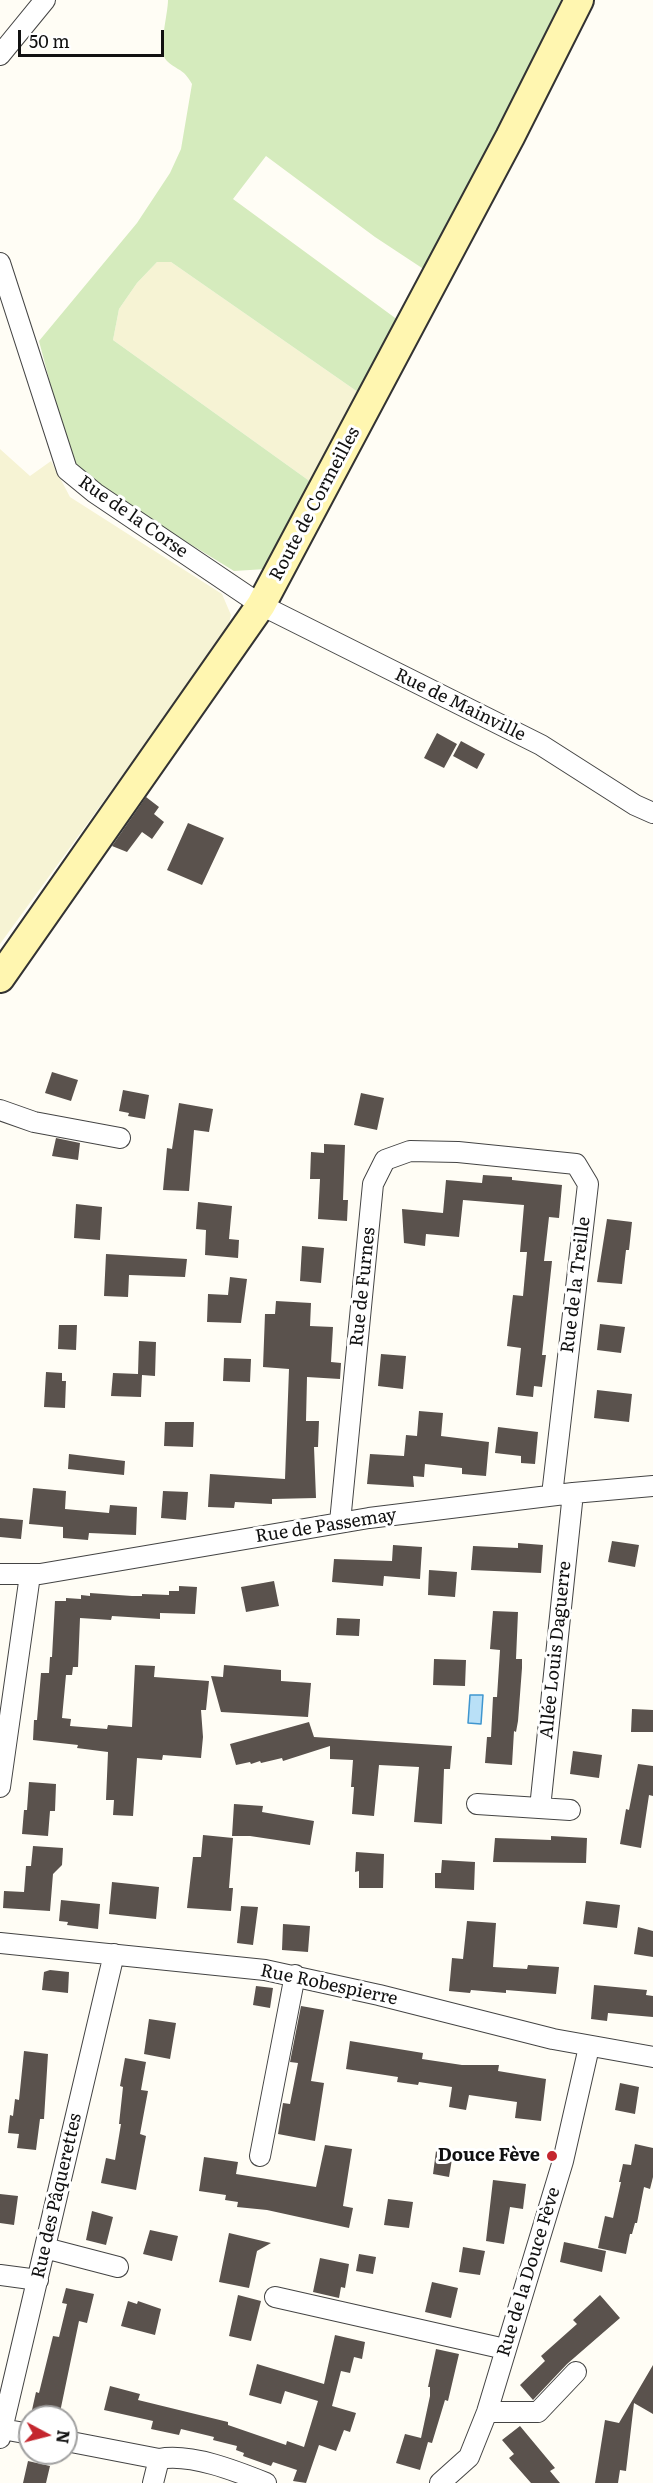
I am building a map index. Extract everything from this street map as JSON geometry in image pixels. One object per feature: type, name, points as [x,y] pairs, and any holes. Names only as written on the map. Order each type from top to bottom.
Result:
[{"type":"main road","name":"Route de Cormeilles","points":[[0,978],[261,605],[510,137],[579,0]]},
{"type":"street","points":[[0,55],[45,0]]},
{"type":"street","name":"Rue de la Corse","points":[[0,263],[67,470],[95,493],[261,605]]},
{"type":"street","name":"Rue de Mainville","points":[[261,605],[541,745],[634,804],[653,813]]},
{"type":"street","points":[[0,1110],[34,1122],[120,1138]]},
{"type":"street","name":"Rue de Furnes","points":[[340,1522],[374,1184],[385,1160],[410,1150],[489,1155]]},
{"type":"street","name":"Rue de la Treille","points":[[489,1155],[576,1164],[588,1184],[552,1496]]},
{"type":"street","name":"Rue de Passemay","points":[[0,1574],[30,1575],[340,1522],[573,1493],[653,1486]]},
{"type":"street","name":"Allée Louis Daguerre","points":[[540,1808],[573,1493]]},
{"type":"street","points":[[0,1787],[30,1575]]},
{"type":"street","points":[[477,1804],[570,1810]]},
{"type":"street","name":"Rue Robespierre","points":[[0,1943],[295,1975],[589,2047],[653,2057]]},
{"type":"street","name":"Rue des Pâquerettes","points":[[1,2433],[114,1954]]},
{"type":"street","points":[[260,2156],[295,1975]]},
{"type":"street","name":"Rue de la Douce Fève","points":[[440,2483],[469,2457],[487,2412],[563,2162],[589,2047]]},
{"type":"street","points":[[45,2248],[118,2266]]},
{"type":"street","points":[[0,2275],[38,2280]]},
{"type":"street","points":[[276,2297],[505,2349]]},
{"type":"street","points":[[487,2412],[538,2412],[576,2372]]},
{"type":"street","points":[[1,2433],[18,2434]]},
{"type":"street","points":[[78,2443],[159,2459],[174,2456],[234,2470],[266,2483]]},
{"type":"street","points":[[153,2483],[159,2459]]},
{"type":"shaded area","points":[[157,262],[171,262],[365,397],[315,485],[113,340],[119,309],[137,283]]},
{"type":"shaded area","points":[[0,449],[30,476],[51,461],[70,497],[222,594],[231,615],[227,631],[0,944]]},
{"type":"green space","points":[[168,0],[562,0],[524,84],[425,270],[375,237],[266,156],[233,199],[402,323],[365,397],[171,262],[157,262],[137,283],[119,309],[113,340],[315,485],[266,569],[234,571],[81,477],[72,466],[39,341],[137,223],[170,173],[181,149],[192,84],[183,72],[167,61],[164,56],[163,42]]},
{"type":"water","points":[[470,1695],[483,1695],[481,1724],[468,1723]]},
{"type":"building","points":[[437,733],[457,744],[444,768],[424,758]]},
{"type":"building","points":[[461,741],[485,754],[477,769],[453,756]]},
{"type":"building","points":[[146,797],[159,807],[154,814],[164,822],[152,839],[142,832],[127,852],[112,846]]},
{"type":"building","points":[[188,823],[224,838],[202,885],[167,870]]},
{"type":"building","points":[[52,1072],[78,1080],[71,1101],[45,1093]]},
{"type":"building","points":[[123,1090],[149,1095],[145,1119],[128,1116],[129,1113],[119,1111]]},
{"type":"building","points":[[361,1093],[384,1098],[377,1130],[354,1125]]},
{"type":"building","points":[[179,1103],[213,1109],[209,1132],[194,1130],[189,1191],[163,1190],[167,1148],[172,1149]]},
{"type":"building","points":[[56,1138],[80,1143],[78,1160],[52,1156]]},
{"type":"building","points":[[324,1144],[345,1145],[343,1200],[348,1200],[347,1221],[318,1219],[320,1179],[310,1179],[311,1152],[324,1153]]},
{"type":"building","points":[[483,1175],[562,1185],[559,1218],[549,1217],[544,1261],[552,1261],[542,1355],[546,1355],[542,1387],[534,1386],[533,1397],[516,1395],[521,1348],[507,1346],[513,1295],[523,1296],[527,1252],[520,1252],[524,1205],[463,1200],[459,1237],[426,1234],[425,1246],[404,1243],[402,1209],[443,1213],[446,1180],[482,1183]]},
{"type":"building","points":[[198,1202],[232,1206],[229,1239],[239,1240],[238,1258],[205,1255],[206,1230],[196,1229]]},
{"type":"building","points":[[76,1204],[102,1207],[100,1240],[74,1238]]},
{"type":"building","points":[[607,1219],[632,1222],[622,1284],[597,1282]]},
{"type":"building","points":[[302,1246],[324,1248],[321,1283],[300,1281]]},
{"type":"building","points":[[106,1254],[187,1259],[185,1277],[129,1275],[128,1297],[104,1296]]},
{"type":"building","points":[[230,1277],[247,1279],[241,1323],[207,1322],[208,1294],[228,1295]]},
{"type":"building","points":[[276,1301],[311,1303],[310,1326],[333,1327],[331,1362],[341,1363],[340,1379],[307,1377],[306,1421],[319,1421],[318,1447],[314,1447],[316,1498],[272,1499],[272,1504],[235,1502],[234,1508],[208,1507],[210,1474],[285,1479],[289,1369],[263,1367],[265,1314],[275,1314]]},
{"type":"building","points":[[600,1324],[625,1327],[621,1353],[597,1350]]},
{"type":"building","points":[[59,1325],[77,1325],[76,1350],[58,1349]]},
{"type":"building","points":[[139,1341],[156,1342],[155,1376],[142,1375],[141,1397],[111,1396],[113,1373],[138,1374]]},
{"type":"building","points":[[381,1354],[406,1356],[403,1389],[378,1386]]},
{"type":"building","points":[[224,1358],[251,1359],[250,1382],[223,1381]]},
{"type":"building","points":[[46,1372],[62,1373],[62,1381],[66,1381],[65,1408],[44,1407]]},
{"type":"building","points":[[597,1390],[632,1394],[629,1422],[594,1418]]},
{"type":"building","points":[[419,1411],[443,1413],[441,1436],[489,1442],[486,1476],[462,1474],[462,1468],[425,1464],[424,1477],[413,1476],[414,1487],[367,1484],[370,1454],[404,1456],[406,1435],[417,1436]]},
{"type":"building","points":[[165,1422],[194,1422],[193,1447],[164,1446]]},
{"type":"building","points":[[498,1427],[538,1432],[535,1464],[521,1463],[521,1456],[495,1453]]},
{"type":"building","points":[[69,1454],[125,1461],[124,1475],[68,1469]]},
{"type":"building","points":[[33,1488],[66,1491],[65,1509],[109,1513],[110,1505],[137,1507],[136,1535],[89,1533],[88,1540],[63,1538],[63,1527],[29,1524]]},
{"type":"building","points":[[163,1491],[188,1492],[186,1520],[161,1518]]},
{"type":"building","points":[[0,1518],[23,1520],[21,1539],[0,1537]]},
{"type":"building","points":[[612,1541],[639,1545],[635,1567],[608,1562]]},
{"type":"building","points":[[518,1543],[543,1545],[541,1573],[471,1570],[473,1546],[518,1548]]},
{"type":"building","points":[[393,1545],[422,1547],[420,1579],[384,1576],[383,1586],[332,1582],[334,1559],[392,1561]]},
{"type":"building","points":[[429,1570],[457,1572],[455,1597],[428,1595]]},
{"type":"building","points":[[274,1581],[279,1606],[246,1612],[241,1587]]},
{"type":"building","points":[[179,1586],[197,1587],[195,1614],[160,1613],[160,1619],[112,1616],[111,1620],[80,1618],[78,1667],[73,1667],[72,1675],[66,1675],[62,1718],[71,1719],[70,1726],[107,1729],[108,1725],[132,1727],[135,1665],[155,1666],[154,1677],[209,1681],[206,1710],[201,1710],[203,1737],[201,1758],[163,1755],[162,1760],[137,1758],[133,1816],[113,1815],[114,1800],[106,1800],[108,1752],[77,1748],[78,1745],[33,1740],[41,1673],[49,1673],[50,1657],[52,1657],[55,1601],[66,1601],[66,1598],[81,1599],[81,1595],[90,1596],[90,1593],[132,1596],[169,1595],[169,1591],[179,1591]]},
{"type":"building","points":[[493,1611],[518,1612],[516,1659],[522,1659],[522,1668],[512,1765],[485,1763],[487,1737],[491,1737],[493,1697],[497,1697],[500,1650],[490,1649]]},
{"type":"building","points":[[337,1618],[360,1619],[359,1636],[336,1635]]},
{"type":"building","points":[[434,1659],[466,1660],[465,1686],[433,1685]]},
{"type":"building","points":[[224,1665],[281,1670],[281,1681],[311,1683],[308,1717],[221,1712],[211,1676],[223,1677]]},
{"type":"building","points":[[632,1709],[653,1710],[653,1732],[631,1732]]},
{"type":"building","points":[[309,1722],[314,1737],[452,1746],[450,1769],[444,1769],[442,1824],[414,1822],[419,1767],[379,1765],[374,1816],[352,1814],[353,1760],[330,1759],[330,1746],[283,1761],[282,1758],[236,1765],[230,1744]]},
{"type":"building","points":[[573,1751],[602,1755],[599,1778],[570,1774]]},
{"type":"building","points":[[638,1764],[653,1766],[653,1796],[649,1795],[641,1848],[620,1844],[626,1809],[629,1810]]},
{"type":"building","points":[[29,1782],[56,1784],[55,1811],[50,1811],[48,1836],[22,1834]]},
{"type":"building","points":[[234,1804],[263,1806],[262,1812],[314,1821],[310,1845],[250,1836],[232,1836]]},
{"type":"building","points":[[203,1835],[233,1838],[229,1888],[233,1888],[231,1911],[187,1908],[193,1857],[201,1857]]},
{"type":"building","points":[[551,1836],[587,1838],[586,1863],[493,1862],[495,1838],[551,1840]]},
{"type":"building","points":[[33,1846],[63,1848],[62,1865],[53,1874],[50,1911],[3,1908],[4,1891],[24,1892],[26,1866],[31,1866]]},
{"type":"building","points":[[356,1852],[384,1854],[383,1888],[359,1888],[359,1871],[355,1872]]},
{"type":"building","points":[[442,1860],[475,1862],[474,1890],[435,1888],[435,1873],[441,1873]]},
{"type":"building","points":[[112,1882],[159,1887],[156,1919],[109,1914]]},
{"type":"building","points":[[61,1900],[100,1904],[98,1929],[67,1925],[68,1922],[59,1921]]},
{"type":"building","points":[[586,1901],[620,1905],[617,1928],[583,1924]]},
{"type":"building","points":[[241,1906],[258,1907],[253,1945],[237,1943]]},
{"type":"building","points":[[467,1921],[496,1923],[493,1967],[527,1969],[528,1965],[559,1967],[556,1994],[506,1990],[506,1993],[449,1991],[452,1958],[463,1959]]},
{"type":"building","points":[[283,1924],[310,1926],[308,1952],[282,1950]]},
{"type":"building","points":[[638,1927],[653,1931],[653,1957],[634,1954]]},
{"type":"building","points":[[50,1970],[69,1972],[68,1993],[42,1990],[44,1972]]},
{"type":"building","points":[[594,1985],[647,1990],[646,1995],[653,1996],[653,2017],[608,2013],[607,2021],[591,2019]]},
{"type":"building","points":[[256,1986],[273,1988],[270,2008],[253,2005]]},
{"type":"building","points":[[301,2006],[324,2010],[311,2081],[324,2083],[315,2141],[278,2134],[283,2103],[290,2104],[298,2063],[290,2062]]},
{"type":"building","points":[[149,2019],[176,2023],[170,2059],[144,2054]]},
{"type":"building","points":[[350,2041],[423,2053],[422,2059],[462,2065],[499,2065],[498,2071],[546,2079],[541,2121],[515,2118],[517,2102],[469,2095],[466,2110],[449,2107],[452,2087],[419,2082],[418,2085],[397,2082],[398,2077],[346,2069]]},
{"type":"building","points":[[24,2051],[48,2054],[44,2119],[40,2119],[36,2150],[17,2148],[19,2134],[8,2133],[15,2099],[19,2100]]},
{"type":"building","points":[[125,2058],[146,2062],[141,2090],[148,2091],[140,2134],[146,2136],[136,2190],[101,2183],[106,2158],[115,2160],[121,2124],[119,2124],[123,2087],[120,2086]]},
{"type":"building","points":[[620,2083],[639,2087],[635,2114],[615,2110]]},
{"type":"building","points":[[635,2144],[653,2148],[653,2177],[650,2189],[644,2187],[637,2223],[630,2234],[626,2254],[598,2248],[605,2216],[613,2218],[623,2164],[631,2165]]},
{"type":"building","points":[[325,2145],[352,2149],[343,2206],[353,2208],[349,2228],[267,2210],[237,2207],[238,2202],[225,2200],[226,2195],[199,2191],[204,2157],[238,2162],[236,2174],[316,2187]]},
{"type":"building","points":[[436,2151],[453,2153],[449,2177],[433,2174]]},
{"type":"building","points":[[493,2180],[526,2184],[523,2209],[510,2207],[504,2244],[486,2241]]},
{"type":"building","points":[[0,2194],[18,2196],[14,2225],[0,2223]]},
{"type":"building","points":[[388,2199],[413,2202],[409,2228],[384,2225]]},
{"type":"building","points":[[92,2211],[113,2217],[106,2245],[86,2240]]},
{"type":"building","points":[[150,2230],[178,2236],[172,2261],[143,2254]]},
{"type":"building","points":[[229,2233],[271,2243],[257,2251],[249,2288],[219,2282]]},
{"type":"building","points":[[564,2242],[606,2251],[602,2272],[560,2262]]},
{"type":"building","points":[[463,2247],[485,2251],[480,2275],[459,2272]]},
{"type":"building","points":[[359,2254],[376,2257],[373,2274],[356,2271]]},
{"type":"building","points":[[320,2258],[349,2264],[345,2288],[341,2287],[339,2298],[313,2292]]},
{"type":"building","points":[[432,2282],[458,2288],[451,2318],[425,2312]]},
{"type":"building","points":[[66,2288],[94,2294],[87,2323],[79,2321],[62,2405],[33,2405],[36,2392],[39,2393],[53,2336],[59,2337],[67,2304],[62,2303]]},
{"type":"building","points":[[238,2295],[261,2301],[251,2341],[229,2336]]},
{"type":"building","points":[[600,2295],[620,2318],[567,2364],[533,2400],[520,2385],[545,2361],[541,2356],[577,2324],[573,2320]]},
{"type":"building","points":[[128,2301],[137,2304],[138,2301],[161,2309],[155,2335],[121,2326]]},
{"type":"building","points":[[335,2335],[365,2342],[362,2359],[354,2357],[350,2373],[341,2371],[332,2406],[356,2413],[350,2432],[344,2430],[336,2451],[319,2445],[306,2483],[293,2481],[297,2470],[273,2462],[271,2466],[243,2456],[244,2453],[236,2450],[237,2446],[213,2440],[214,2437],[181,2429],[179,2435],[151,2429],[153,2421],[104,2410],[110,2386],[140,2394],[138,2400],[228,2422],[228,2425],[286,2445],[287,2441],[304,2447],[318,2401],[285,2391],[281,2404],[249,2395],[257,2364],[324,2384]]},
{"type":"building","points":[[436,2349],[459,2354],[448,2401],[445,2400],[432,2443],[428,2442],[420,2470],[396,2463],[405,2434],[421,2438],[430,2396],[430,2387],[428,2387]]},
{"type":"building","points":[[653,2365],[653,2414],[634,2403],[626,2471],[620,2470],[618,2483],[595,2483],[605,2420],[619,2423]]},
{"type":"building","points":[[520,2426],[555,2468],[550,2471],[560,2483],[531,2483],[509,2458],[514,2454],[502,2440]]},
{"type":"building","points":[[27,2465],[50,2466],[46,2483],[23,2483]]},
{"type":"place","name":"Douce Fève","points":[[552,2156]]}]
